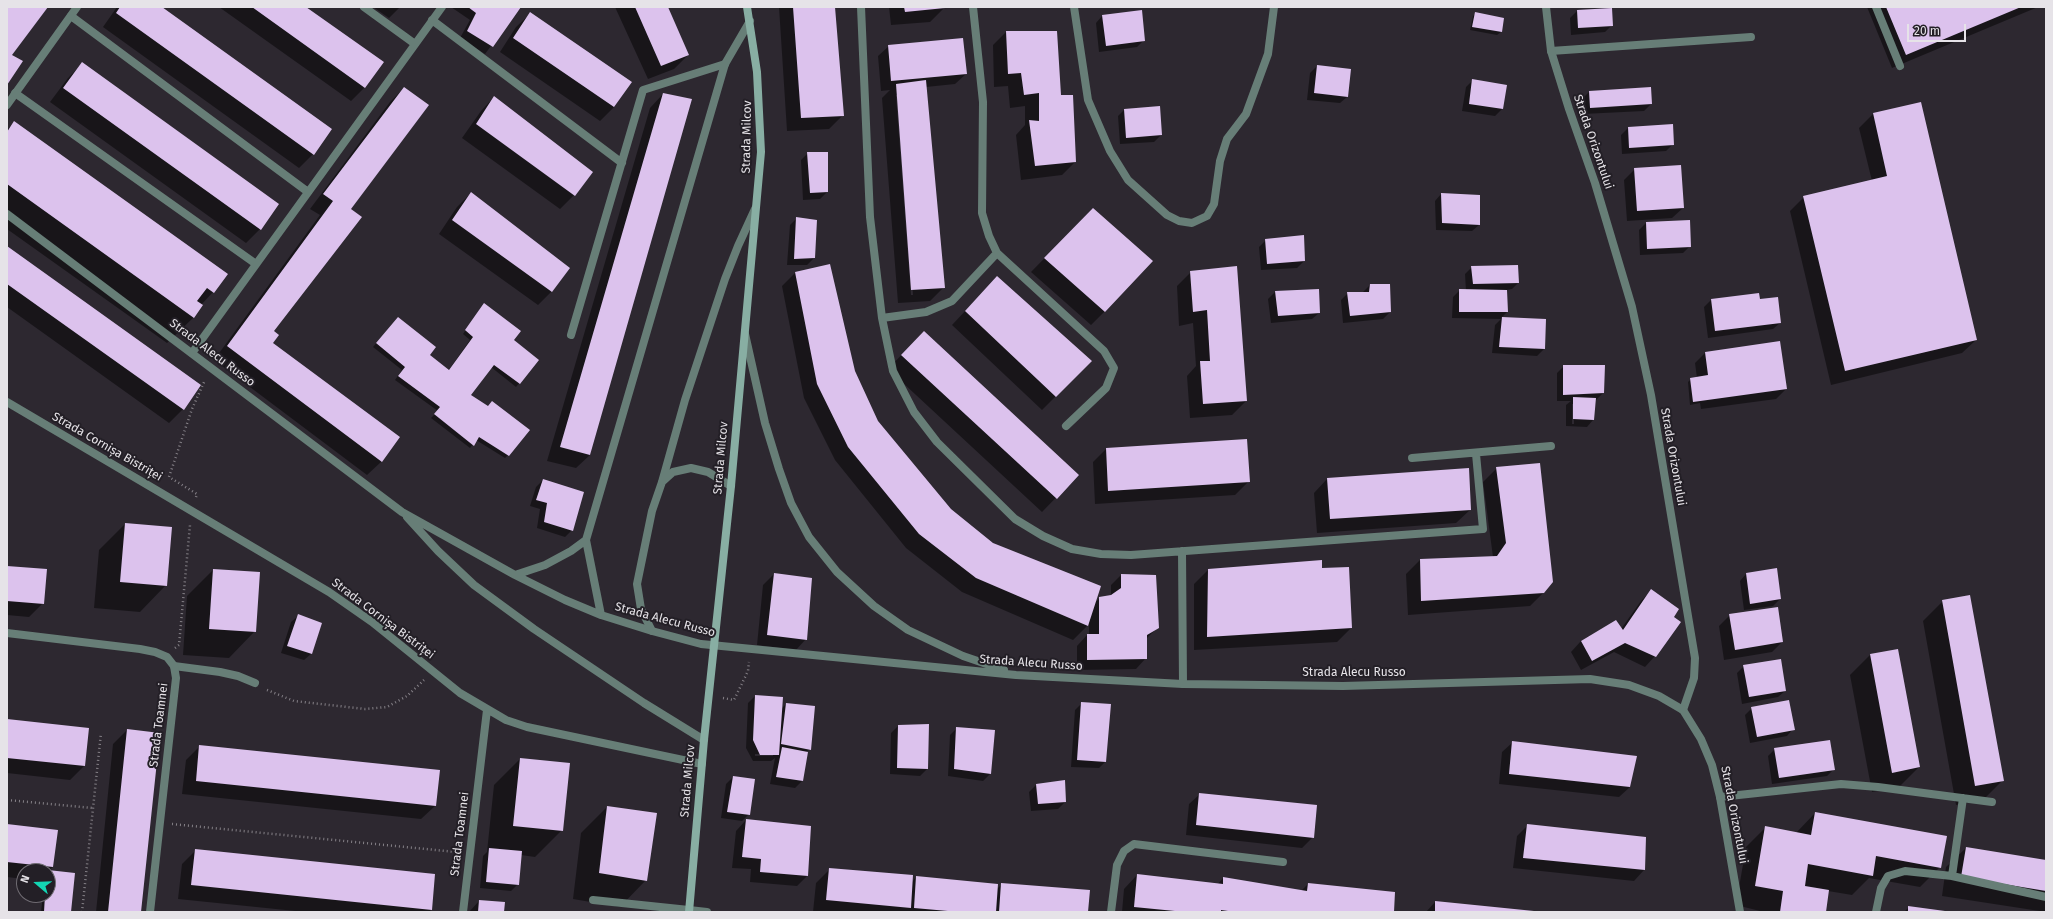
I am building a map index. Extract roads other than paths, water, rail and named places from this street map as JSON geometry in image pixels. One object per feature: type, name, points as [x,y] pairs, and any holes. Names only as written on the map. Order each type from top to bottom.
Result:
[{"type":"main road","name":"Strada Milcov","points":[[689,911],[706,716],[731,486],[744,326],[761,152],[760,110],[750,20],[747,7]]},
{"type":"street","points":[[7,105],[77,7]]},
{"type":"street","points":[[364,7],[415,44]]},
{"type":"street","points":[[192,353],[442,7]]},
{"type":"street","points":[[861,7],[870,218],[882,318],[893,371],[914,412],[937,442],[1015,519],[1043,536],[1072,548],[1101,554],[1130,555],[1483,528],[1476,454]]},
{"type":"street","points":[[973,7],[983,102],[982,214],[989,236],[997,253],[1104,351],[1114,368],[1106,388],[1066,426]]},
{"type":"street","points":[[1074,7],[1088,100],[1110,151],[1128,180],[1167,215],[1179,221],[1192,223],[1207,216],[1214,204],[1220,161],[1227,139],[1246,114],[1268,54],[1274,7]]},
{"type":"street","name":"Strada Orizontului","points":[[1546,7],[1551,51],[1569,109],[1595,183],[1632,307],[1650,395],[1695,658],[1694,678],[1683,710],[1701,739],[1712,765],[1720,796],[1740,912]]},
{"type":"street","points":[[1876,7],[1900,66]]},
{"type":"street","points":[[71,16],[308,192]]},
{"type":"street","points":[[432,20],[622,163]]},
{"type":"street","points":[[601,615],[586,540],[725,64],[750,20]]},
{"type":"street","points":[[1551,51],[1751,37]]},
{"type":"street","points":[[571,335],[643,90],[725,64]]},
{"type":"street","points":[[15,93],[256,264]]},
{"type":"street","points":[[652,631],[641,609],[637,584],[652,511],[662,482],[685,400],[725,279],[755,209]]},
{"type":"street","name":"Strada Alecu Russo","points":[[7,214],[402,512],[515,574],[601,615],[652,631],[701,644],[1016,675],[1183,684],[1351,686],[1590,678],[1630,685],[1659,696],[1683,710]]},
{"type":"street","points":[[882,318],[926,312],[952,301],[997,253]]},
{"type":"street","points":[[744,326],[764,423],[791,503],[809,537],[837,572],[874,606],[908,630],[963,656],[1016,675]]},
{"type":"street","name":"Strada Cornișa Bistriței","points":[[7,402],[329,592],[372,622],[460,694],[506,720],[527,727],[702,764]]},
{"type":"street","points":[[1412,458],[1476,454],[1551,446]]},
{"type":"street","points":[[662,482],[673,472],[691,468],[708,472],[731,486]]},
{"type":"street","name":"Strada Alecu Russo","points":[[402,512],[438,551],[474,585],[534,629],[644,703],[704,740]]},
{"type":"street","points":[[515,574],[545,565],[571,551],[586,540]]},
{"type":"street","points":[[1182,552],[1183,684]]},
{"type":"street","points":[[7,633],[140,648],[167,657],[174,666],[220,672],[238,676],[255,683]]},
{"type":"street","name":"Strada Toamnei","points":[[150,912],[176,678],[174,666]]},
{"type":"street","name":"Strada Toamnei","points":[[463,912],[487,710]]},
{"type":"street","points":[[1720,796],[1841,784],[1878,787],[1992,802]]},
{"type":"street","points":[[1952,876],[1962,798]]},
{"type":"street","points":[[1111,912],[1117,865],[1124,851],[1134,844],[1283,862]]},
{"type":"street","points":[[1876,912],[1881,888],[1888,876],[1905,871],[1952,876],[2046,897]]},
{"type":"street","points":[[592,900],[707,912]]}]
